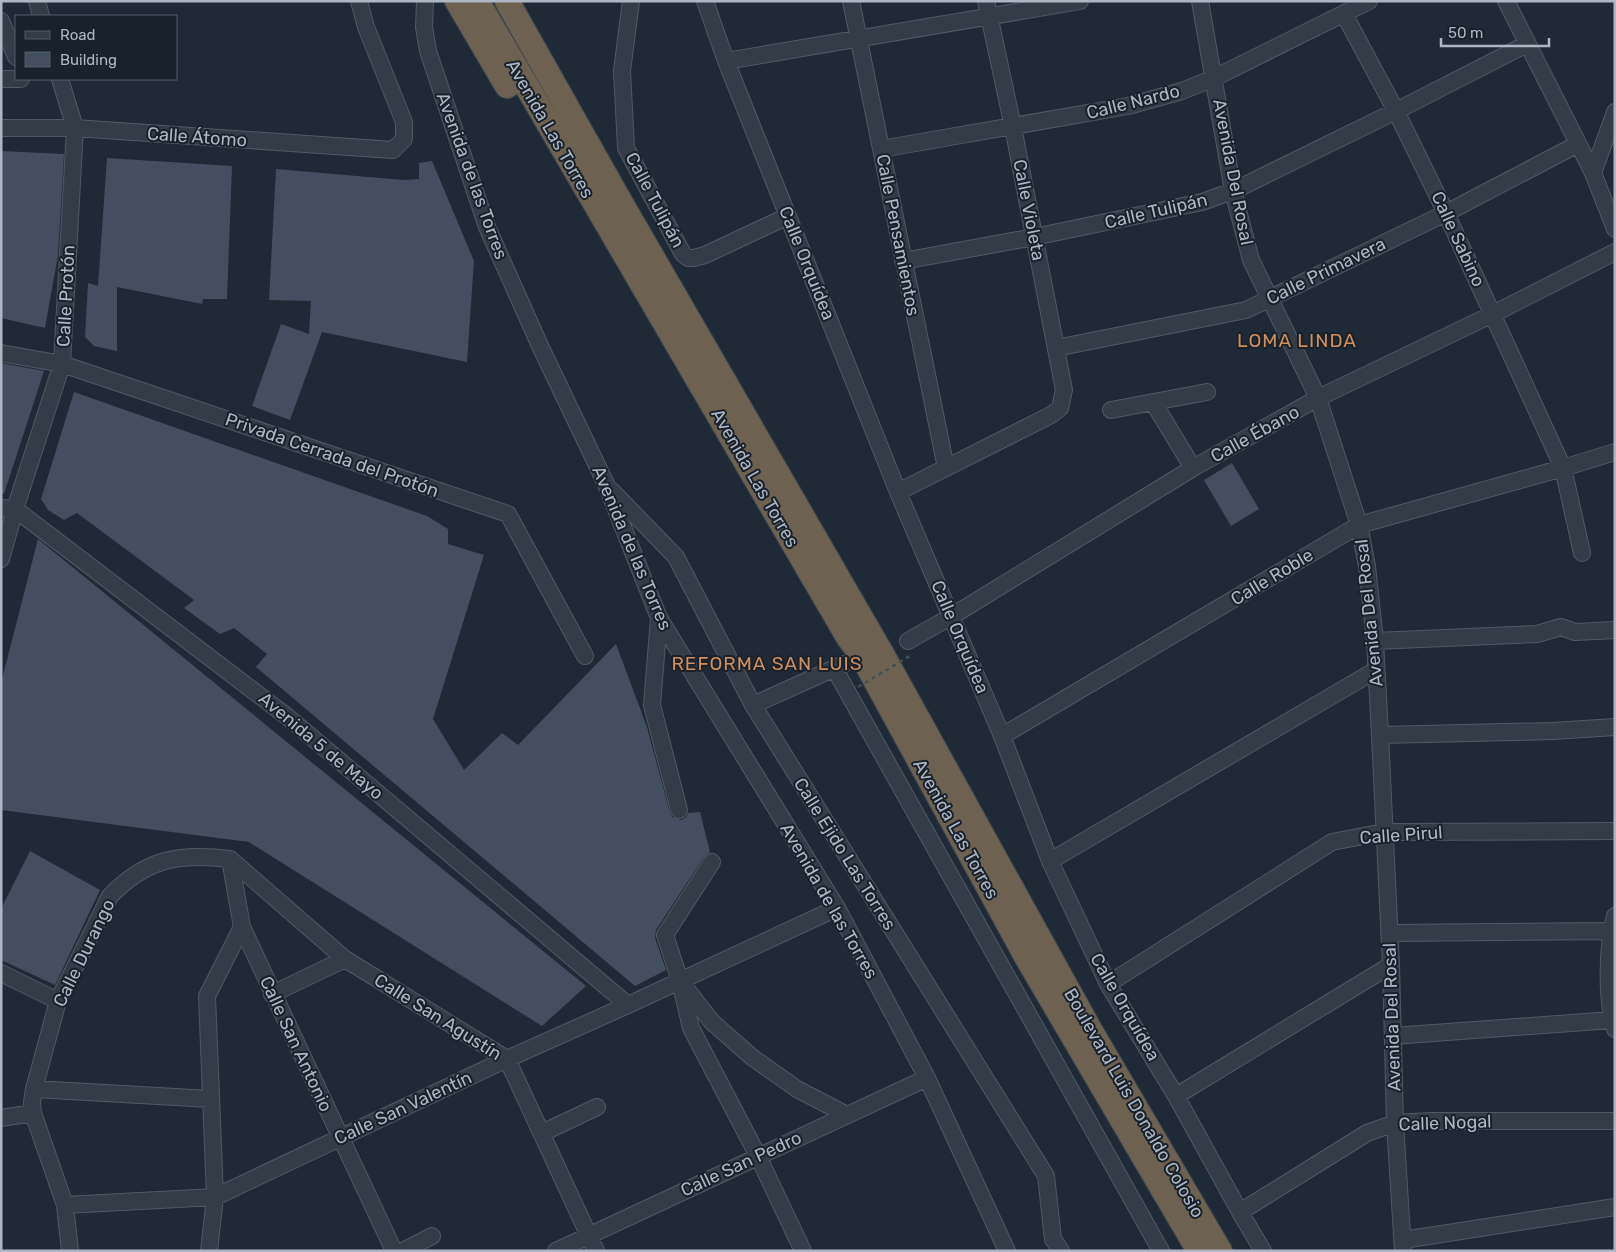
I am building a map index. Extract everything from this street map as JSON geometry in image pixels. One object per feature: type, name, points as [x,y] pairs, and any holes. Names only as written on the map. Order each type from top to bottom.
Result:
[{"type":"highway","points":[[457,1],[536,137],[568,160]]},
{"type":"highway","name":"Avenida Las Torres","points":[[477,1],[568,160],[848,637],[861,654],[1037,957]]},
{"type":"highway","name":"Avenida Las Torres","points":[[507,1],[616,196],[882,654],[1037,957]]},
{"type":"highway","points":[[1037,957],[1046,1016],[1180,1251]]},
{"type":"highway","points":[[1037,957],[1076,986],[1230,1251]]},
{"type":"highway","name":"Boulevard Luis Donaldo Colosio","points":[[1037,957],[1080,1031],[1199,1251]]},
{"type":"highway","name":"Boulevard Luis Donaldo Colosio","points":[[1080,1031],[1220,1251]]},
{"type":"street","points":[[37,1],[41,15]]},
{"type":"street","name":"Calle Átomo","points":[[1,128],[75,128],[393,150],[404,139],[404,122],[366,27],[358,1]]},
{"type":"street","name":"Avenida de las Torres","points":[[425,1],[424,28],[428,52],[487,227],[540,348],[606,484],[659,618],[837,908],[926,1078],[1007,1251]]},
{"type":"street","name":"Calle Tulipán","points":[[631,1],[622,71],[626,148],[683,254],[688,258],[704,255],[788,216]]},
{"type":"street","name":"Calle Orquídea","points":[[705,1],[726,61],[898,492],[1002,736],[1050,861],[1108,984],[1176,1096],[1263,1251]]},
{"type":"street","name":"Calle Pensamientos","points":[[851,1],[946,468]]},
{"type":"street","points":[[726,61],[860,39],[988,9],[1080,1]]},
{"type":"street","name":"Avenida Del Rosal","points":[[1200,1],[1233,191],[1251,260],[1318,398],[1359,525],[1367,566],[1375,641],[1380,735],[1391,965],[1395,1123],[1403,1245]]},
{"type":"street","name":"Calle Nardo","points":[[881,149],[1142,103],[1182,91],[1214,78],[1369,1]]},
{"type":"street","points":[[1506,1],[1593,173],[1615,229]]},
{"type":"street","name":"Calle Violeta","points":[[946,468],[1051,415],[1060,408],[1064,390],[988,9]]},
{"type":"street","name":"Calle Sabino","points":[[1344,14],[1396,111],[1446,213],[1563,468],[1582,553]]},
{"type":"street","points":[[1,21],[15,55]]},
{"type":"street","name":"Calle Tulipán","points":[[903,261],[1034,237],[1184,206],[1233,191],[1527,44]]},
{"type":"street","points":[[1,79],[15,79]]},
{"type":"street","name":"Calle Protón","points":[[1,559],[8,509],[62,364],[75,128],[60,80]]},
{"type":"street","points":[[1593,173],[1615,112]]},
{"type":"street","name":"Calle Primavera","points":[[1056,348],[1246,310],[1446,213],[1578,144]]},
{"type":"street","name":"Calle Ébano","points":[[911,648],[952,616],[1194,468],[1318,398],[1493,314],[1615,252]]},
{"type":"street","name":"Privada Cerrada del Protón","points":[[1,353],[62,364],[508,514],[585,656]]},
{"type":"street","points":[[1111,410],[1207,392]]},
{"type":"street","points":[[1153,402],[1194,468]]},
{"type":"street","name":"Calle Roble","points":[[1002,736],[1359,525],[1615,452]]},
{"type":"street","points":[[898,492],[946,468]]},
{"type":"street","name":"Calle Ejido Las Torres","points":[[606,484],[676,557],[753,705],[1046,1176],[1057,1245]]},
{"type":"street","name":"Avenida 5 de Mayo","points":[[8,509],[289,718],[628,1005]]},
{"type":"street","points":[[659,618],[652,705],[679,810]]},
{"type":"street","points":[[1375,641],[1537,634],[1561,627],[1575,632],[1615,630]]},
{"type":"street","name":"Avenida Las Torres","points":[[753,705],[839,666],[1161,1251]]},
{"type":"street","points":[[1050,861],[1376,670]]},
{"type":"street","points":[[1380,735],[1554,731],[1615,727]]},
{"type":"street","name":"Calle Pirul","points":[[1108,984],[1332,842],[1384,832],[1615,832]]},
{"type":"street","name":"Calle Durango","points":[[70,1251],[65,1205],[33,1112],[32,1102],[58,1001],[110,896],[123,883],[138,872],[157,863],[177,858],[201,856],[230,859]]},
{"type":"street","name":"Calle San Antonio","points":[[230,859],[242,927],[394,1251]]},
{"type":"street","name":"Calle San Agustín","points":[[230,859],[346,959],[507,1059],[596,1251]]},
{"type":"street","points":[[712,862],[665,935],[680,981],[691,1028],[758,1156],[803,1251]]},
{"type":"street","name":"Calle San Valentín","points":[[65,1205],[215,1197],[507,1059],[837,908]]},
{"type":"street","points":[[1389,933],[1613,923],[1609,962],[1614,1024],[1393,1036]]},
{"type":"street","points":[[209,1251],[215,1197],[206,996],[242,927]]},
{"type":"street","points":[[272,994],[346,959]]},
{"type":"street","points":[[1176,1096],[1391,965]]},
{"type":"street","points":[[1,973],[58,1001]]},
{"type":"street","points":[[680,981],[712,1022],[753,1058],[797,1089],[847,1115]]},
{"type":"street","name":"Calle San Pedro","points":[[556,1251],[926,1078]]},
{"type":"street","points":[[34,1089],[211,1100]]},
{"type":"street","points":[[542,1133],[598,1107]]},
{"type":"street","points":[[1,1118],[33,1112]]},
{"type":"street","name":"Calle Nogal","points":[[1240,1212],[1367,1133],[1395,1123],[1440,1121],[1615,1121]]},
{"type":"street","points":[[1403,1245],[1615,1207]]},
{"type":"street","points":[[403,1251],[432,1236]]},
{"type":"path","points":[[858,687],[911,648]]},
{"type":"building","points":[[1,151],[64,154],[58,255],[45,328],[1,318]]},
{"type":"building","points":[[107,158],[232,166],[227,299],[203,299],[202,304],[117,287],[117,351],[94,346],[85,337],[88,283],[98,286]]},
{"type":"building","points":[[432,161],[474,261],[467,362],[322,332],[290,420],[252,406],[281,324],[309,334],[311,301],[269,300],[276,169],[403,180],[419,179],[419,163]]},
{"type":"building","points":[[1,363],[44,371],[4,494],[1,493]]},
{"type":"building","points":[[74,392],[427,516],[448,529],[448,544],[484,555],[433,719],[464,770],[502,733],[518,745],[616,644],[647,727],[670,813],[672,817],[681,820],[688,813],[700,812],[710,852],[704,857],[656,930],[655,938],[666,970],[635,986],[256,667],[267,654],[234,628],[220,634],[184,608],[194,600],[77,513],[64,520],[48,510],[41,499]]},
{"type":"building","points":[[1232,463],[1259,509],[1231,526],[1204,480]]},
{"type":"building","points":[[38,539],[586,986],[542,1026],[249,842],[1,810],[1,683]]},
{"type":"building","points":[[30,851],[100,890],[55,985],[1,960],[1,909]]},
{"type":"district","name":"LOMA LINDA","points":[[1297,340]]},
{"type":"district","name":"REFORMA SAN LUIS","points":[[767,663]]}]
